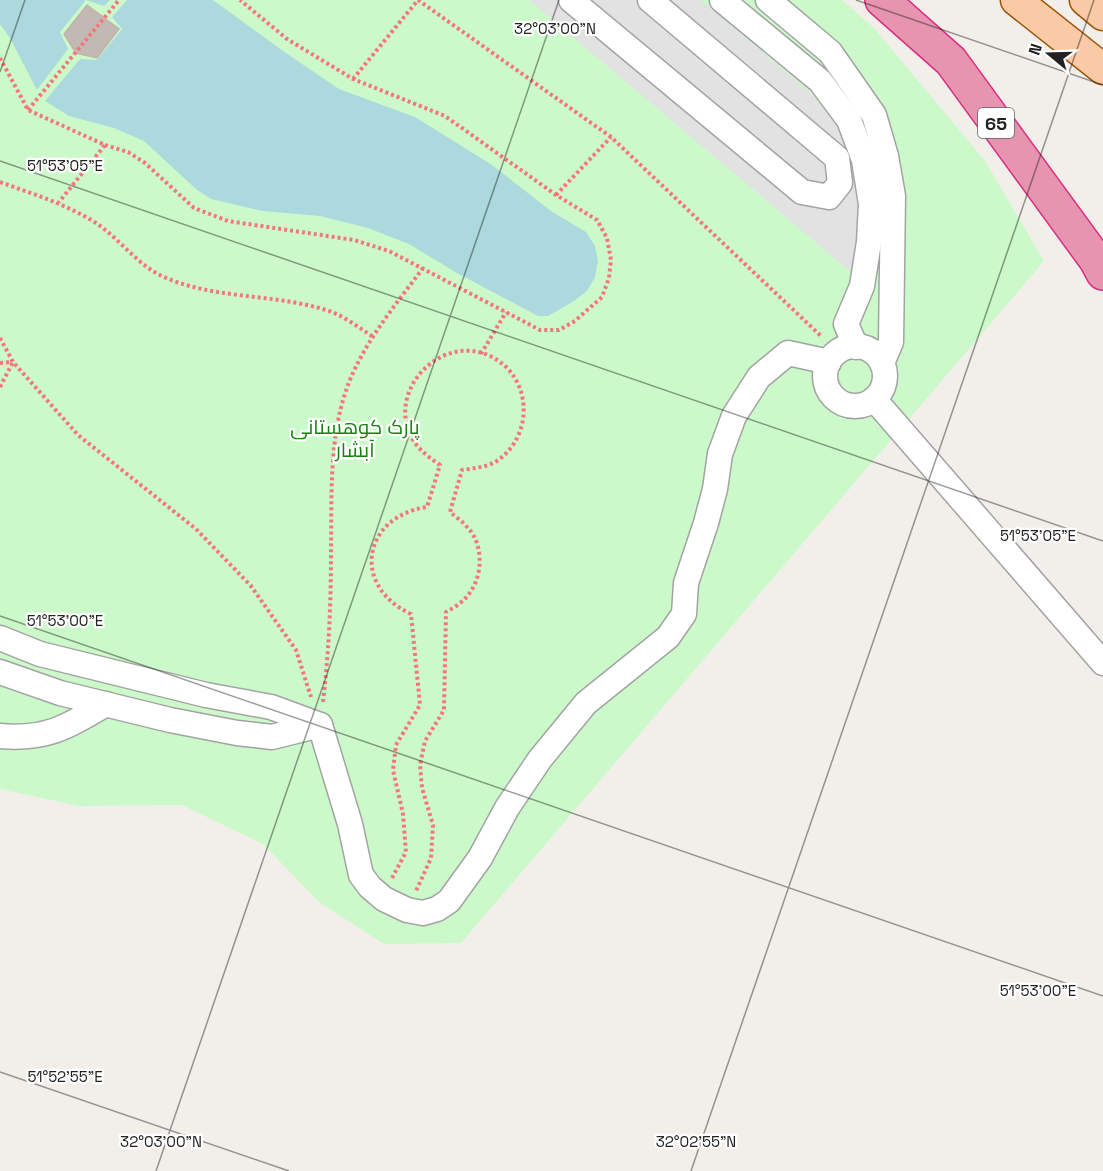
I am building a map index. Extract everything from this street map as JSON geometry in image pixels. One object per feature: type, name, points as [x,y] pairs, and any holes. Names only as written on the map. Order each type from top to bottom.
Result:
[{"type":"highway","name":"65","points":[[882,0],[951,61],[1099,267]]},
{"type":"main road","points":[[1016,0],[1103,69]]},
{"type":"main road","points":[[1085,0],[1103,15]]},
{"type":"lane","points":[[571,0],[802,192],[828,197],[840,183],[837,158],[650,0]]},
{"type":"lane","points":[[320,725],[350,824],[361,875],[370,887],[384,899],[407,910],[423,913],[436,909],[449,901],[480,858],[507,808],[540,759],[586,703],[668,637],[684,614],[686,583],[706,523],[720,454],[734,416],[759,377],[788,353],[841,354],[871,351],[882,363],[885,373],[881,392],[866,405],[845,405],[836,400],[826,382],[825,372],[841,354],[846,324],[862,286],[869,242],[871,204],[864,160],[849,120],[820,81],[722,0]]},
{"type":"lane","points":[[768,0],[830,52],[874,115],[886,156],[893,196],[891,342],[882,363]]},
{"type":"lane","points":[[874,399],[1103,663]]},
{"type":"lane","points":[[0,638],[40,654],[206,695],[271,706],[320,725]]},
{"type":"lane","points":[[31,683],[40,654]]},
{"type":"lane","points":[[0,672],[60,693],[237,733],[272,738],[320,725]]},
{"type":"lane","points":[[0,736],[49,733],[64,728],[106,704]]},
{"type":"path","points":[[28,110],[119,0]]},
{"type":"path","points":[[0,58],[28,110],[105,145],[128,152],[145,163],[194,208],[228,220],[354,240],[389,251],[540,330],[559,330],[575,321],[602,297],[609,278],[611,260],[607,238],[597,220],[556,195],[445,117],[353,79],[287,39],[240,0]]},
{"type":"path","points":[[353,79],[418,0],[611,137],[841,354]]},
{"type":"path","points":[[556,195],[611,137]]},
{"type":"path","points":[[59,202],[105,145]]},
{"type":"path","points":[[0,182],[59,202],[98,224],[130,254],[163,276],[202,288],[329,311],[352,322],[372,336]]},
{"type":"path","points":[[320,725],[328,656],[330,480],[339,418],[351,377],[372,336],[423,268]]},
{"type":"path","points":[[482,354],[506,312]]},
{"type":"path","points":[[0,338],[13,362],[78,435],[196,529],[250,586],[296,650],[320,725]]},
{"type":"path","points":[[384,899],[406,852],[403,814],[393,770],[396,745],[420,705],[411,614],[395,606],[378,587],[372,562],[374,545],[382,530],[394,517],[410,510],[427,507],[440,465],[424,454],[413,439],[407,422],[406,403],[412,384],[422,369],[437,358],[455,352],[474,351],[492,357],[508,369],[519,386],[525,405],[523,425],[514,444],[500,459],[482,468],[462,470],[450,512],[469,528],[477,542],[480,559],[478,576],[471,591],[460,604],[446,612],[444,710],[425,741],[420,765],[422,788],[433,825],[431,858],[407,910]]},
{"type":"path","points":[[0,363],[13,362]]},
{"type":"path","points":[[0,387],[13,362]]},
{"type":"green space","name":"پارک کوهستانی آبشار","points":[[0,0],[842,0],[874,28],[985,161],[1044,261],[461,943],[384,944],[319,902],[263,844],[182,805],[79,806],[0,789]]},
{"type":"shaded area","points":[[529,0],[701,0],[810,92],[839,127],[852,166],[858,206],[857,241],[852,273]]},
{"type":"water","points":[[0,0],[86,0],[60,32],[68,49],[37,90],[10,38],[0,24]]},
{"type":"water","points":[[86,0],[110,0],[104,6]]},
{"type":"water","points":[[127,0],[213,0],[339,89],[415,117],[492,165],[551,211],[586,232],[595,246],[598,261],[595,277],[587,291],[548,316],[538,316],[457,273],[409,244],[368,228],[320,216],[263,211],[211,199],[196,189],[144,141],[114,128],[69,116],[45,101],[80,59],[97,60],[122,29],[112,17]]},
{"type":"building","points":[[87,5],[119,29],[97,58],[76,53],[64,34]]}]
